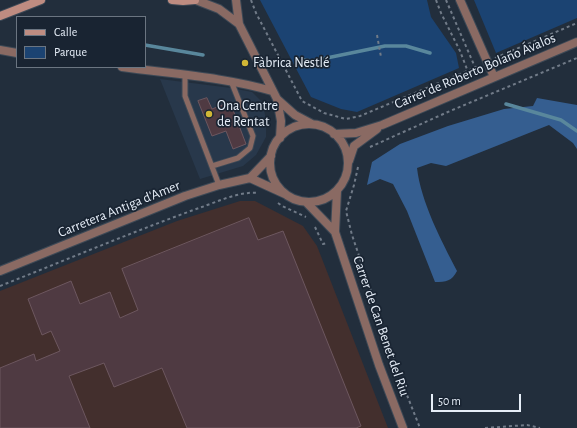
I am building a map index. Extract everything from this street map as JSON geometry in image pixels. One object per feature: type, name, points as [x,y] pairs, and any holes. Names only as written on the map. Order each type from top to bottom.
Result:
[{"type":"main road","points":[[0,16],[41,0]]},
{"type":"main road","points":[[172,0],[195,0]]},
{"type":"street","points":[[195,0],[218,9],[239,24]]},
{"type":"street","points":[[236,0],[239,24],[272,91],[277,99],[295,115],[314,125]]},
{"type":"street","points":[[460,0],[494,77]]},
{"type":"street","name":"Carrer de Roberto Bolaño Ávalos","points":[[334,134],[356,133],[382,125],[577,42]]},
{"type":"street","points":[[0,50],[16,53]]},
{"type":"street","points":[[130,68],[252,85],[272,91]]},
{"type":"street","points":[[277,99],[281,121],[280,138]]},
{"type":"street","points":[[271,156],[250,178],[295,200],[316,202],[325,199],[337,190],[345,179],[348,165],[344,146],[334,134],[325,128],[314,125],[308,124],[295,127],[284,133],[274,146],[270,166],[272,177],[277,186],[285,194]]},
{"type":"street","name":"Carrer de Roberto Bolaño Ávalos","points":[[348,165],[350,154],[354,146],[382,125]]},
{"type":"street","name":"Carretera Antiga d'Amer","points":[[0,271],[185,196],[219,185],[250,178]]},
{"type":"street","name":"Carrer de Can Benet del Riu","points":[[337,190],[337,236],[380,365],[403,428]]},
{"type":"street","name":"Carrer de Can Benet del Riu","points":[[306,202],[337,236]]},
{"type":"lane","points":[[185,75],[185,96],[219,185]]},
{"type":"lane","points":[[212,166],[238,158],[250,148],[253,136],[231,82]]},
{"type":"path","points":[[251,0],[256,13],[302,101],[324,113],[346,119],[360,116],[487,63],[492,59],[577,23]]},
{"type":"path","points":[[436,0],[460,51],[467,71],[478,84]]},
{"type":"path","points":[[446,0],[475,68],[479,99]]},
{"type":"path","points":[[377,35],[381,57]]},
{"type":"path","points":[[366,149],[577,58]]},
{"type":"path","points":[[358,165],[346,211],[352,235],[396,366],[420,428]]},
{"type":"path","points":[[0,286],[187,213],[235,196],[247,193],[260,193]]},
{"type":"path","points":[[277,202],[310,221]]},
{"type":"path","points":[[314,226],[323,244],[337,236]]},
{"type":"path","points":[[485,428],[527,425],[540,428]]},
{"type":"shaded area","points":[[160,79],[252,92],[263,103],[266,121],[266,137],[256,155],[243,166],[200,179]]},
{"type":"shaded area","points":[[537,98],[577,105],[577,149],[573,143],[549,125],[446,166],[431,163],[417,168],[419,181],[427,207],[438,234],[457,271],[453,277],[448,280],[435,282],[407,211],[393,184],[380,179],[367,185],[372,162],[400,144],[448,126],[504,109],[533,106]]},
{"type":"shaded area","points":[[240,201],[255,201],[303,226],[317,246],[388,428],[0,428],[0,291],[177,221]]},
{"type":"green space","points":[[260,0],[427,0],[431,17],[456,53],[459,68],[357,112],[341,109],[311,97]]},
{"type":"green space","points":[[474,0],[577,0],[577,18],[496,53]]},
{"type":"building","points":[[207,98],[212,109],[230,102],[246,144],[233,149],[226,131],[212,136],[198,101]]},
{"type":"building","points":[[249,218],[258,240],[283,231],[361,426],[356,428],[187,428],[162,368],[114,387],[104,363],[69,376],[90,428],[0,428],[0,368],[34,354],[36,361],[60,351],[51,331],[42,335],[28,299],[71,281],[80,304],[110,292],[120,318],[138,310],[122,269]]},
{"type":"waterway","points":[[146,45],[203,55]]},
{"type":"waterway","points":[[297,59],[312,61],[385,46],[406,46],[430,53]]},
{"type":"waterway","points":[[506,104],[561,120],[577,131]]},
{"type":"place","name":"Fàbrica Nestlé","points":[[245,63]]},
{"type":"place","name":"Ona Centre de Rentat","points":[[209,114]]}]
